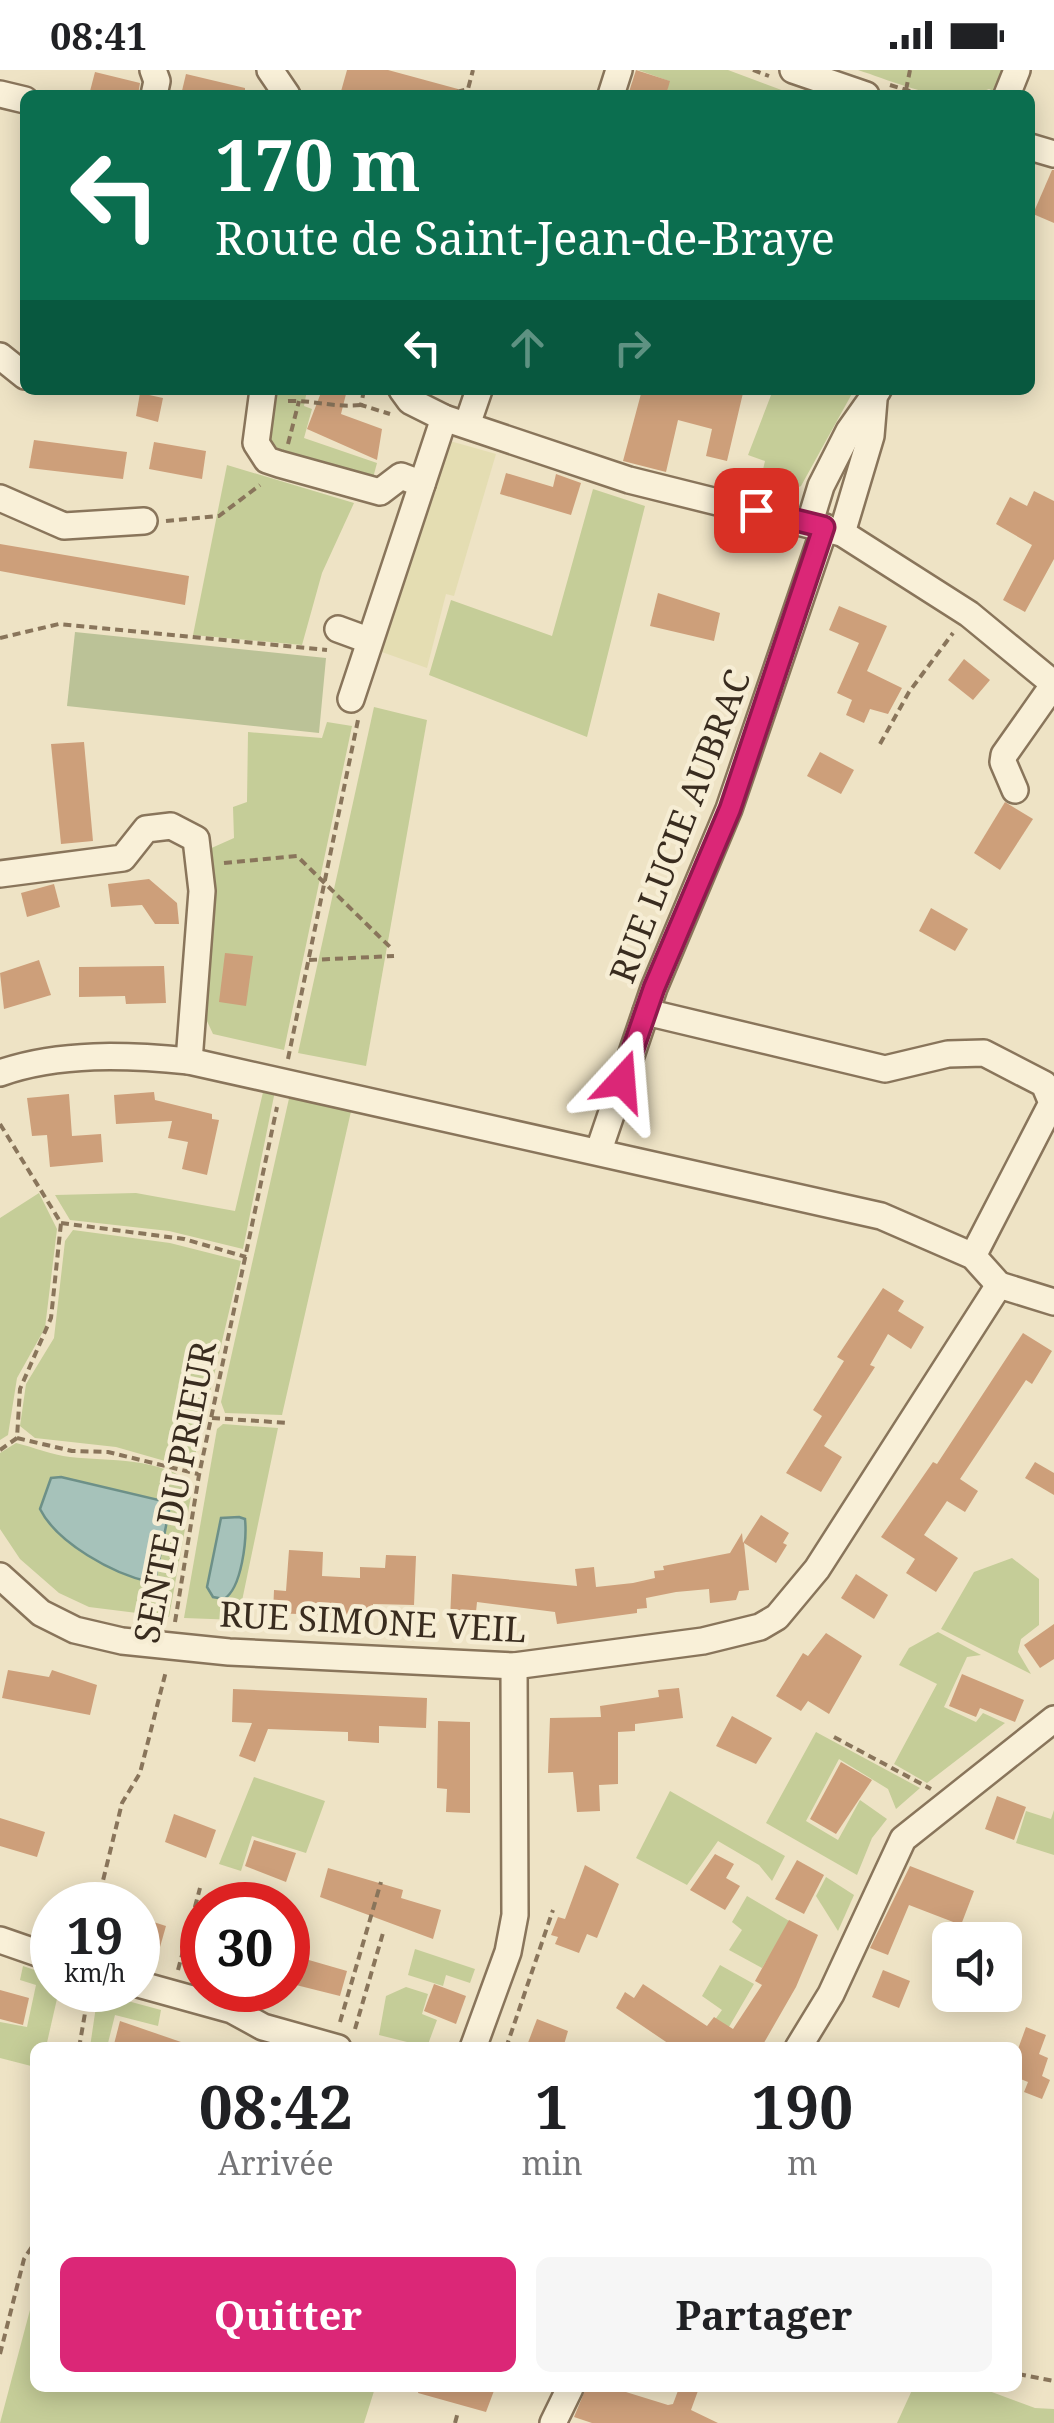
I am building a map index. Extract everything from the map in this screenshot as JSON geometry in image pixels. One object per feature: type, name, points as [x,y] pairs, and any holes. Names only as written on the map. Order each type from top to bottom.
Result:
[{"type":"street","points":[[793,70],[851,90]]},
{"type":"street","points":[[0,356],[20,372]]},
{"type":"street","points":[[262,395],[256,443],[258,451],[278,464],[380,492],[402,476],[422,484]]},
{"type":"street","points":[[406,395],[410,401],[455,422],[630,480],[825,527],[969,614],[1052,680],[1004,754],[1003,762],[1015,790]]},
{"type":"street","points":[[351,699],[422,484],[455,422],[476,395]]},
{"type":"street","points":[[825,527],[821,486],[849,430],[876,395]]},
{"type":"street","points":[[825,527],[871,436],[876,395]]},
{"type":"street","points":[[0,498],[64,526],[144,522]]},
{"type":"street","name":"RUE LUCIE AUBRAC","points":[[599,1150],[646,1012],[730,809],[825,527]]},
{"type":"street","points":[[335,640],[368,640]]},
{"type":"street","points":[[0,874],[123,858],[146,829],[171,826],[196,839],[202,891],[189,1061]]},
{"type":"street","points":[[646,1012],[885,1069],[948,1054],[984,1053],[1044,1084],[1052,1103],[973,1256]]},
{"type":"street","points":[[0,1073],[23,1064],[118,1055],[189,1061],[599,1150],[881,1216],[973,1256],[1000,1285],[1054,1302]]},
{"type":"street","name":"RUE SIMONE VEIL","points":[[0,1576],[41,1613],[75,1630],[171,1645],[514,1666],[703,1641],[760,1627],[777,1617],[818,1568],[1000,1285]]},
{"type":"street","points":[[475,2042],[508,1952],[516,1915],[514,1666]]},
{"type":"street","points":[[802,2042],[831,1994],[903,1840],[1054,1718]]},
{"type":"street","points":[[0,1940],[30,1950]]},
{"type":"street","points":[[160,1990],[232,2010],[263,2027],[342,2041]]},
{"type":"street","points":[[553,2423],[568,2392]]},
{"type":"path","points":[[361,405],[363,395]]},
{"type":"path","points":[[144,522],[218,516],[245,499],[278,464],[299,401],[342,410],[361,405],[404,418]]},
{"type":"path","points":[[880,744],[910,692],[969,614]]},
{"type":"path","points":[[0,638],[59,624],[335,640]]},
{"type":"path","name":"SENTE DU PRIEUR","points":[[103,1882],[122,1803],[140,1772],[171,1645],[199,1475],[358,717],[351,699]]},
{"type":"path","points":[[199,866],[298,856],[390,947]]},
{"type":"path","points":[[309,960],[394,956]]},
{"type":"path","points":[[0,1124],[61,1223],[51,1318],[20,1389],[16,1438],[0,1450]]},
{"type":"path","points":[[61,1223],[184,1239],[246,1257]]},
{"type":"path","points":[[212,1418],[290,1423]]},
{"type":"path","points":[[16,1438],[72,1451],[108,1452],[199,1475]]},
{"type":"path","points":[[834,1737],[935,1791],[946,1802]]},
{"type":"path","points":[[342,2041],[381,1882]]},
{"type":"path","points":[[508,2042],[554,1910]]},
{"type":"path","points":[[342,2041],[383,1934]]},
{"type":"path","points":[[178,1995],[180,1985]]},
{"type":"path","points":[[178,1995],[180,1990]]},
{"type":"path","points":[[80,2042],[86,2012]]},
{"type":"path","points":[[0,2354],[24,2259],[30,2250]]},
{"type":"path","points":[[1022,2375],[1054,2380]]},
{"type":"path","points":[[455,2423],[458,2412]]},
{"type":"shaded area","points":[[450,441],[496,454],[454,596],[446,594],[427,668],[379,651]]},
{"type":"green space","points":[[638,70],[728,70],[782,90],[667,90],[669,81]]},
{"type":"green space","points":[[858,70],[1006,70],[997,90],[920,90]]},
{"type":"green space","points":[[273,395],[306,395],[304,406],[312,409],[304,438],[377,463],[373,478],[276,456],[266,441]]},
{"type":"green space","points":[[771,395],[851,395],[801,486],[783,494],[758,491],[765,461],[748,455]]},
{"type":"green space","points":[[227,465],[354,503],[322,573],[302,645],[193,635]]},
{"type":"green space","points":[[593,489],[645,506],[587,737],[429,675],[451,600],[552,636]]},
{"type":"green space","points":[[75,632],[326,658],[319,733],[67,706]]},
{"type":"green space","points":[[374,707],[427,720],[366,1066],[298,1053]]},
{"type":"green space","points":[[327,722],[352,726],[284,1050],[213,1034],[200,1006],[207,850],[234,838],[233,807],[247,802],[248,732],[322,738]]},
{"type":"green space","points":[[264,1088],[275,1091],[243,1249],[169,1231],[70,1220],[55,1195],[136,1193],[235,1211]]},
{"type":"green space","points":[[290,1094],[352,1107],[282,1415],[225,1413],[221,1402]]},
{"type":"green space","points":[[39,1193],[57,1229],[45,1328],[17,1378],[8,1435],[0,1440],[0,1218]]},
{"type":"green space","points":[[73,1230],[170,1243],[241,1261],[193,1464],[186,1467],[116,1447],[35,1438],[20,1426],[26,1384],[54,1338],[65,1241]]},
{"type":"green space","points":[[223,1424],[278,1428],[238,1620],[184,1618],[217,1429]]},
{"type":"green space","points":[[16,1443],[63,1456],[150,1465],[166,1469],[193,1485],[169,1617],[89,1607],[59,1593],[20,1559],[0,1529],[0,1453]]},
{"type":"green space","points":[[1012,1558],[1039,1579],[1039,1625],[1021,1639],[1018,1652],[1031,1674],[941,1629],[974,1572]]},
{"type":"green space","points":[[938,1632],[981,1655],[967,1657],[944,1707],[976,1722],[983,1713],[1005,1723],[927,1783],[894,1764],[937,1684],[899,1665],[909,1648]]},
{"type":"green space","points":[[816,1732],[920,1788],[896,1809],[888,1789],[839,1759],[806,1821],[838,1840],[860,1800],[887,1819],[872,1838],[857,1875],[766,1823]]},
{"type":"green space","points":[[254,1777],[325,1801],[306,1853],[252,1836],[241,1871],[219,1864]]},
{"type":"green space","points":[[670,1791],[785,1856],[772,1881],[759,1865],[718,1841],[687,1885],[636,1858]]},
{"type":"green space","points":[[1054,1810],[1054,1855],[1016,1843],[1026,1811],[1051,1819]]},
{"type":"green space","points":[[826,1877],[854,1895],[838,1931],[816,1896]]},
{"type":"green space","points":[[747,1896],[791,1922],[762,1968],[729,1950],[742,1930],[732,1922]]},
{"type":"green space","points":[[415,1949],[475,1969],[470,1983],[446,1975],[443,1986],[408,1975]]},
{"type":"green space","points":[[720,1965],[754,1984],[726,2032],[706,2032],[722,2010],[702,1996]]},
{"type":"green space","points":[[23,1966],[30,1968],[30,1983],[20,1980]]},
{"type":"green space","points":[[406,1987],[428,1994],[422,2014],[437,2020],[429,2042],[407,2042],[379,2035],[386,1996]]},
{"type":"green space","points":[[161,2010],[158,2026],[115,2015],[108,2042],[91,2042],[95,2012]]},
{"type":"green space","points":[[30,2012],[54,2012],[47,2042],[30,2042],[30,2066],[0,2058],[0,2022],[27,2027]]},
{"type":"green space","points":[[30,2310],[30,2392],[374,2392],[364,2423],[0,2423]]},
{"type":"green space","points":[[911,2392],[992,2392],[1035,2408],[1054,2409],[1054,2423],[897,2423]]},
{"type":"water","points":[[51,1478],[163,1501],[169,1511],[156,1576],[150,1582],[88,1555],[48,1522],[40,1509]]},
{"type":"water","points":[[221,1518],[245,1519],[245,1528],[239,1574],[224,1599],[213,1597],[207,1587]]},
{"type":"building","points":[[347,70],[388,70],[458,89],[458,90],[341,90]]},
{"type":"building","points":[[636,70],[670,81],[667,90],[630,90]]},
{"type":"building","points":[[95,72],[140,83],[139,90],[90,90]]},
{"type":"building","points":[[186,74],[245,88],[245,90],[182,90]]},
{"type":"building","points":[[1054,170],[1054,223],[1035,215]]},
{"type":"building","points":[[140,395],[163,398],[158,422],[136,416]]},
{"type":"building","points":[[320,395],[346,395],[341,414],[382,429],[377,460],[307,429]]},
{"type":"building","points":[[641,395],[743,395],[727,461],[706,456],[712,429],[678,420],[666,472],[623,461]]},
{"type":"building","points":[[34,440],[127,452],[123,479],[29,468]]},
{"type":"building","points":[[154,442],[206,451],[202,479],[149,469]]},
{"type":"building","points":[[506,473],[553,487],[556,474],[581,483],[571,515],[500,494]]},
{"type":"building","points":[[1034,491],[1054,501],[1054,559],[1025,612],[1003,600],[1032,545],[996,524],[1010,497],[1027,506]]},
{"type":"building","points":[[0,544],[189,576],[185,605],[0,571]]},
{"type":"building","points":[[658,593],[720,613],[714,641],[650,626]]},
{"type":"building","points":[[839,606],[887,626],[867,671],[902,688],[888,714],[870,709],[864,723],[846,715],[852,700],[837,693],[859,643],[829,630]]},
{"type":"building","points":[[964,659],[990,680],[973,700],[948,680]]},
{"type":"building","points":[[84,742],[93,841],[61,844],[51,744]]},
{"type":"building","points":[[820,752],[854,770],[841,794],[807,776]]},
{"type":"building","points":[[1005,802],[1033,819],[1000,870],[974,853]]},
{"type":"building","points":[[149,879],[177,903],[179,924],[155,924],[142,905],[111,907],[108,884]]},
{"type":"building","points":[[54,884],[60,907],[27,917],[21,893]]},
{"type":"building","points":[[931,908],[968,929],[955,951],[919,931]]},
{"type":"building","points":[[225,953],[253,956],[246,1006],[219,1002]]},
{"type":"building","points":[[39,960],[51,995],[4,1009],[0,973]]},
{"type":"building","points":[[164,966],[166,1003],[126,1004],[125,996],[79,997],[79,967]]},
{"type":"building","points":[[154,1092],[155,1100],[212,1114],[212,1119],[219,1120],[207,1175],[182,1169],[188,1142],[168,1138],[172,1121],[116,1124],[114,1095]]},
{"type":"building","points":[[69,1094],[72,1136],[101,1134],[103,1162],[50,1167],[47,1135],[32,1136],[27,1098]]},
{"type":"building","points":[[883,1288],[904,1301],[898,1311],[924,1327],[911,1349],[888,1334],[870,1365],[875,1367],[824,1446],[842,1457],[821,1492],[786,1473],[822,1416],[813,1410],[844,1361],[837,1357]]},
{"type":"building","points":[[1023,1333],[1052,1351],[1032,1384],[1026,1380],[960,1479],[978,1491],[965,1512],[947,1501],[924,1535],[958,1558],[936,1592],[906,1573],[915,1559],[881,1537],[933,1462],[937,1464]]},
{"type":"building","points":[[1035,1462],[1054,1473],[1054,1495],[1025,1478]]},
{"type":"building","points":[[761,1515],[789,1533],[783,1543],[787,1545],[776,1563],[744,1543],[749,1590],[739,1591],[736,1600],[710,1603],[709,1589],[676,1592],[646,1598],[647,1608],[637,1609],[637,1613],[557,1624],[555,1612],[477,1602],[475,1622],[450,1620],[452,1574],[577,1586],[575,1569],[594,1567],[596,1587],[633,1583],[655,1578],[654,1571],[664,1570],[663,1566],[730,1553],[742,1533],[743,1543]]},
{"type":"building","points":[[289,1550],[323,1552],[322,1576],[360,1578],[360,1567],[385,1568],[386,1555],[416,1556],[414,1605],[373,1604],[373,1617],[273,1613],[274,1590],[286,1591]]},
{"type":"building","points":[[856,1574],[888,1595],[874,1619],[841,1598]]},
{"type":"building","points":[[1054,1624],[1054,1659],[1040,1668],[1024,1645]]},
{"type":"building","points":[[826,1633],[862,1656],[829,1714],[808,1701],[801,1711],[776,1696],[803,1653],[808,1656]]},
{"type":"building","points":[[8,1670],[49,1677],[52,1670],[97,1685],[90,1715],[2,1698]]},
{"type":"building","points":[[962,1674],[1024,1700],[1015,1722],[980,1708],[976,1717],[949,1706]]},
{"type":"building","points":[[679,1688],[683,1718],[635,1724],[635,1731],[618,1732],[618,1784],[599,1785],[600,1811],[577,1812],[573,1772],[548,1773],[550,1718],[601,1717],[600,1706],[659,1697],[658,1690]]},
{"type":"building","points":[[233,1689],[427,1698],[426,1728],[379,1726],[379,1743],[348,1741],[348,1732],[268,1729],[255,1762],[239,1756],[252,1723],[232,1722]]},
{"type":"building","points":[[732,1716],[772,1738],[756,1764],[716,1746]]},
{"type":"building","points":[[438,1721],[470,1722],[470,1813],[446,1812],[447,1789],[437,1788]]},
{"type":"building","points":[[841,1762],[872,1780],[836,1834],[810,1819]]},
{"type":"building","points":[[997,1796],[1026,1807],[1014,1840],[985,1829]]},
{"type":"building","points":[[174,1814],[216,1830],[206,1858],[165,1842]]},
{"type":"building","points":[[0,1818],[45,1832],[37,1857],[0,1846]]},
{"type":"building","points":[[254,1840],[296,1853],[286,1882],[245,1866]]},
{"type":"building","points":[[715,1854],[734,1864],[726,1878],[740,1886],[725,1910],[690,1890]]},
{"type":"building","points":[[797,1860],[824,1875],[804,1914],[775,1899]]},
{"type":"building","points":[[585,1865],[619,1884],[597,1938],[587,1934],[579,1953],[555,1944],[558,1937],[551,1935],[558,1917],[565,1919]]},
{"type":"building","points":[[910,1866],[974,1891],[962,1922],[909,1905],[888,1955],[870,1948]]},
{"type":"building","points":[[328,1868],[403,1890],[401,1898],[441,1910],[433,1939],[320,1897]]},
{"type":"building","points":[[789,1920],[818,1935],[796,1987],[764,2042],[666,2042],[616,2008],[625,1992],[634,1998],[643,1984],[707,2026],[714,2017],[733,2029],[762,1985],[755,1981]]},
{"type":"building","points":[[160,1924],[166,1926],[160,1947]]},
{"type":"building","points":[[310,1960],[347,1971],[340,1996],[310,1988]]},
{"type":"building","points":[[883,1970],[910,1981],[899,2008],[872,1997]]},
{"type":"building","points":[[434,1984],[466,1996],[456,2024],[424,2011]]},
{"type":"building","points":[[0,1990],[29,1998],[23,2025],[0,2019]]},
{"type":"building","points":[[537,2019],[568,2031],[565,2042],[528,2042]]},
{"type":"building","points":[[120,2021],[181,2042],[115,2042]]},
{"type":"building","points":[[1026,2027],[1046,2035],[1039,2054],[1048,2058],[1042,2076],[1050,2080],[1042,2099],[1024,2092],[1028,2082],[1022,2080],[1021,2042]]},
{"type":"building","points":[[418,2392],[494,2392],[486,2412]]},
{"type":"building","points":[[584,2392],[626,2392],[668,2405],[673,2404],[678,2392],[698,2392],[691,2410],[718,2423],[592,2423],[574,2417]]},
{"type":"route","points":[[622,1081],[654,988],[730,809],[824,527],[756,510]]}]
